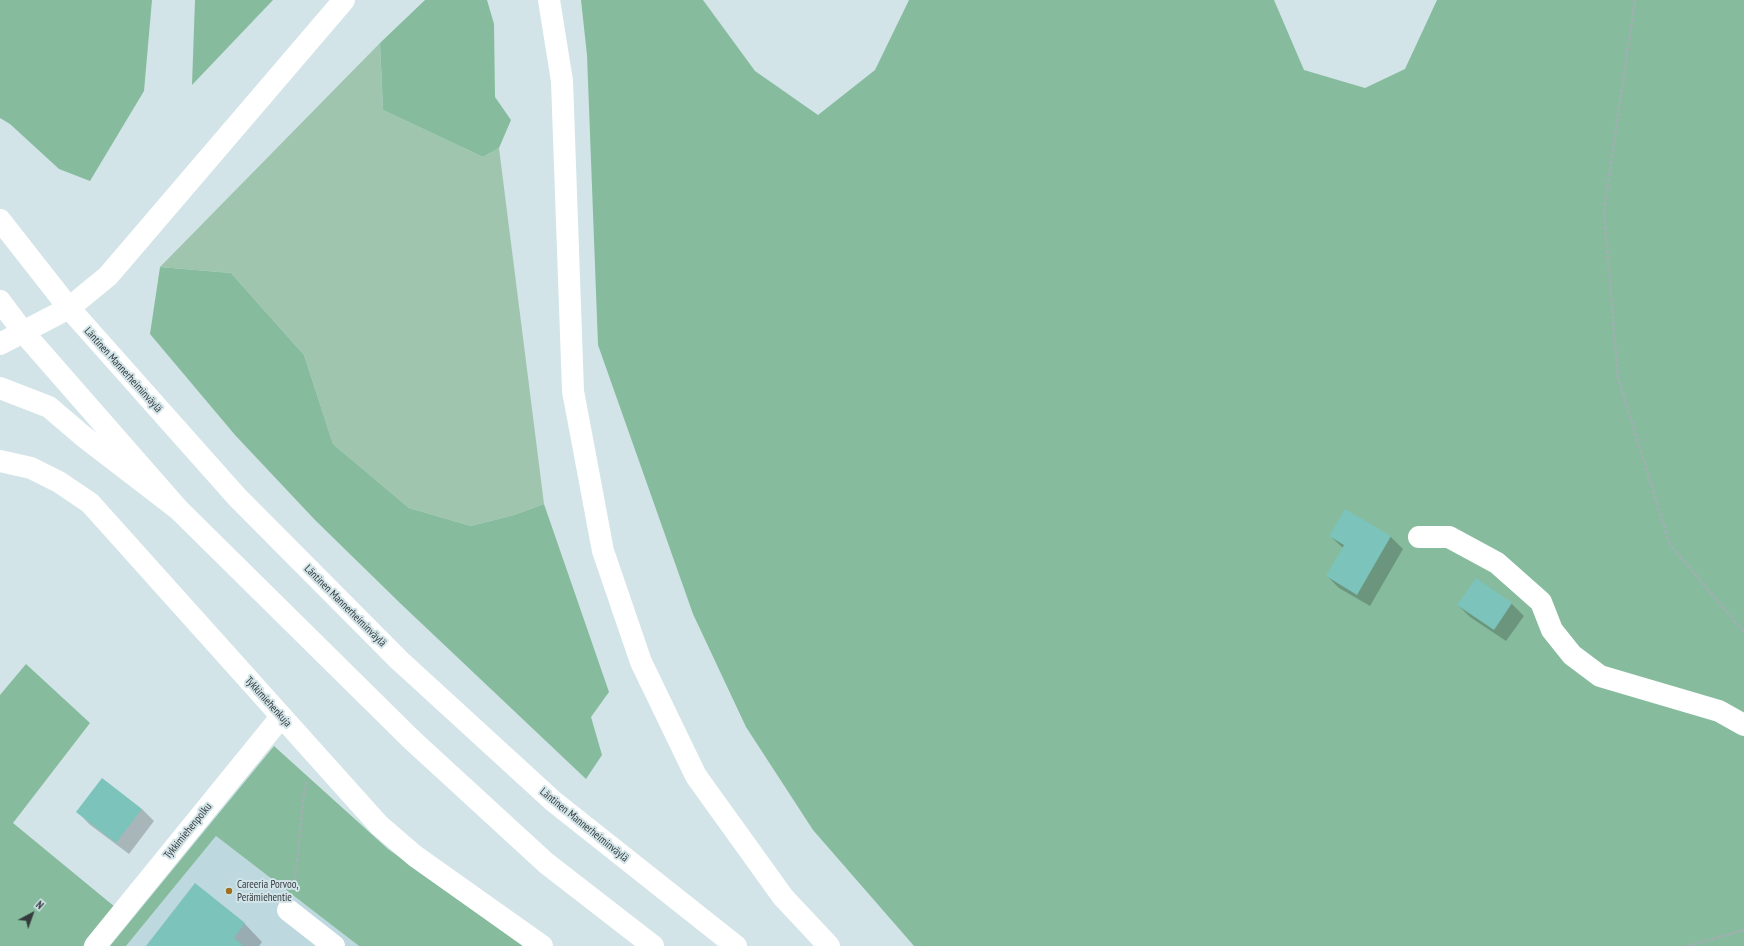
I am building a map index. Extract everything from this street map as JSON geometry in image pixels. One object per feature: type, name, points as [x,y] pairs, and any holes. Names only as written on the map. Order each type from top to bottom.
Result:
[{"type":"main road","points":[[0,344],[69,308],[108,276],[344,0]]},
{"type":"main road","points":[[549,0],[562,82],[573,391],[603,552],[640,662],[696,776],[783,897],[829,946]]},
{"type":"main road","name":"Läntinen Mannerheiminväylä","points":[[0,220],[69,308],[237,497],[399,660],[552,801],[736,946]]},
{"type":"main road","points":[[0,301],[24,332],[178,509],[441,767],[546,863],[653,946]]},
{"type":"main road","points":[[0,388],[50,407],[83,436],[178,509]]},
{"type":"main road","name":"Tykkimiehenkuja","points":[[0,461],[31,468],[59,482],[90,503],[379,825],[409,851],[542,946]]},
{"type":"main road","points":[[1419,537],[1449,536],[1497,562],[1541,602],[1552,630],[1572,655],[1600,676],[1719,711],[1744,725]]},
{"type":"main road","name":"Tykkimiehenpolku","points":[[95,946],[281,717]]},
{"type":"main road","points":[[288,910],[334,946]]},
{"type":"path","points":[[1635,0],[1604,211],[1618,378],[1670,545],[1744,632]]},
{"type":"path","points":[[288,910],[297,865],[303,798],[314,751]]},
{"type":"path","points":[[1688,946],[1744,930]]},
{"type":"shaded area","name":"Careeria Porvoo, Perämiehentie","points":[[216,836],[359,946],[126,946]]},
{"type":"green space","points":[[0,0],[152,0],[144,91],[90,181],[59,169],[10,124],[0,118]]},
{"type":"green space","points":[[195,0],[273,0],[192,85]]},
{"type":"green space","points":[[425,0],[487,0],[494,24],[495,97],[511,120],[499,148],[483,157],[383,110],[380,43]]},
{"type":"green space","points":[[581,0],[703,0],[755,71],[818,115],[875,70],[909,0],[1274,0],[1304,70],[1365,88],[1405,69],[1437,0],[1744,0],[1744,946],[914,946],[813,830],[746,727],[693,614],[598,345],[587,55]]},
{"type":"green space","points":[[380,43],[383,110],[483,157],[499,148],[544,504],[514,515],[471,526],[409,508],[333,444],[304,355],[231,273],[160,267]]},
{"type":"green space","points":[[160,267],[231,273],[304,355],[333,444],[409,508],[471,526],[514,515],[544,504],[609,692],[591,717],[602,755],[586,779],[401,604],[315,520],[235,435],[150,334]]},
{"type":"green space","points":[[26,664],[90,723],[13,823],[115,907],[83,946],[0,946],[0,695]]},
{"type":"green space","points":[[274,746],[388,849],[523,946],[359,946],[216,836],[126,946],[110,946]]},
{"type":"building","points":[[1345,509],[1391,536],[1357,595],[1326,576],[1344,545],[1329,536]]},
{"type":"building","points":[[1476,578],[1512,603],[1494,630],[1457,605]]},
{"type":"building","points":[[102,778],[142,809],[116,843],[76,812]]},
{"type":"building","points":[[195,883],[245,923],[234,938],[244,946],[146,946]]},
{"type":"place","name":"Careeria Porvoo, Perämiehentie","points":[[229,891]]}]
